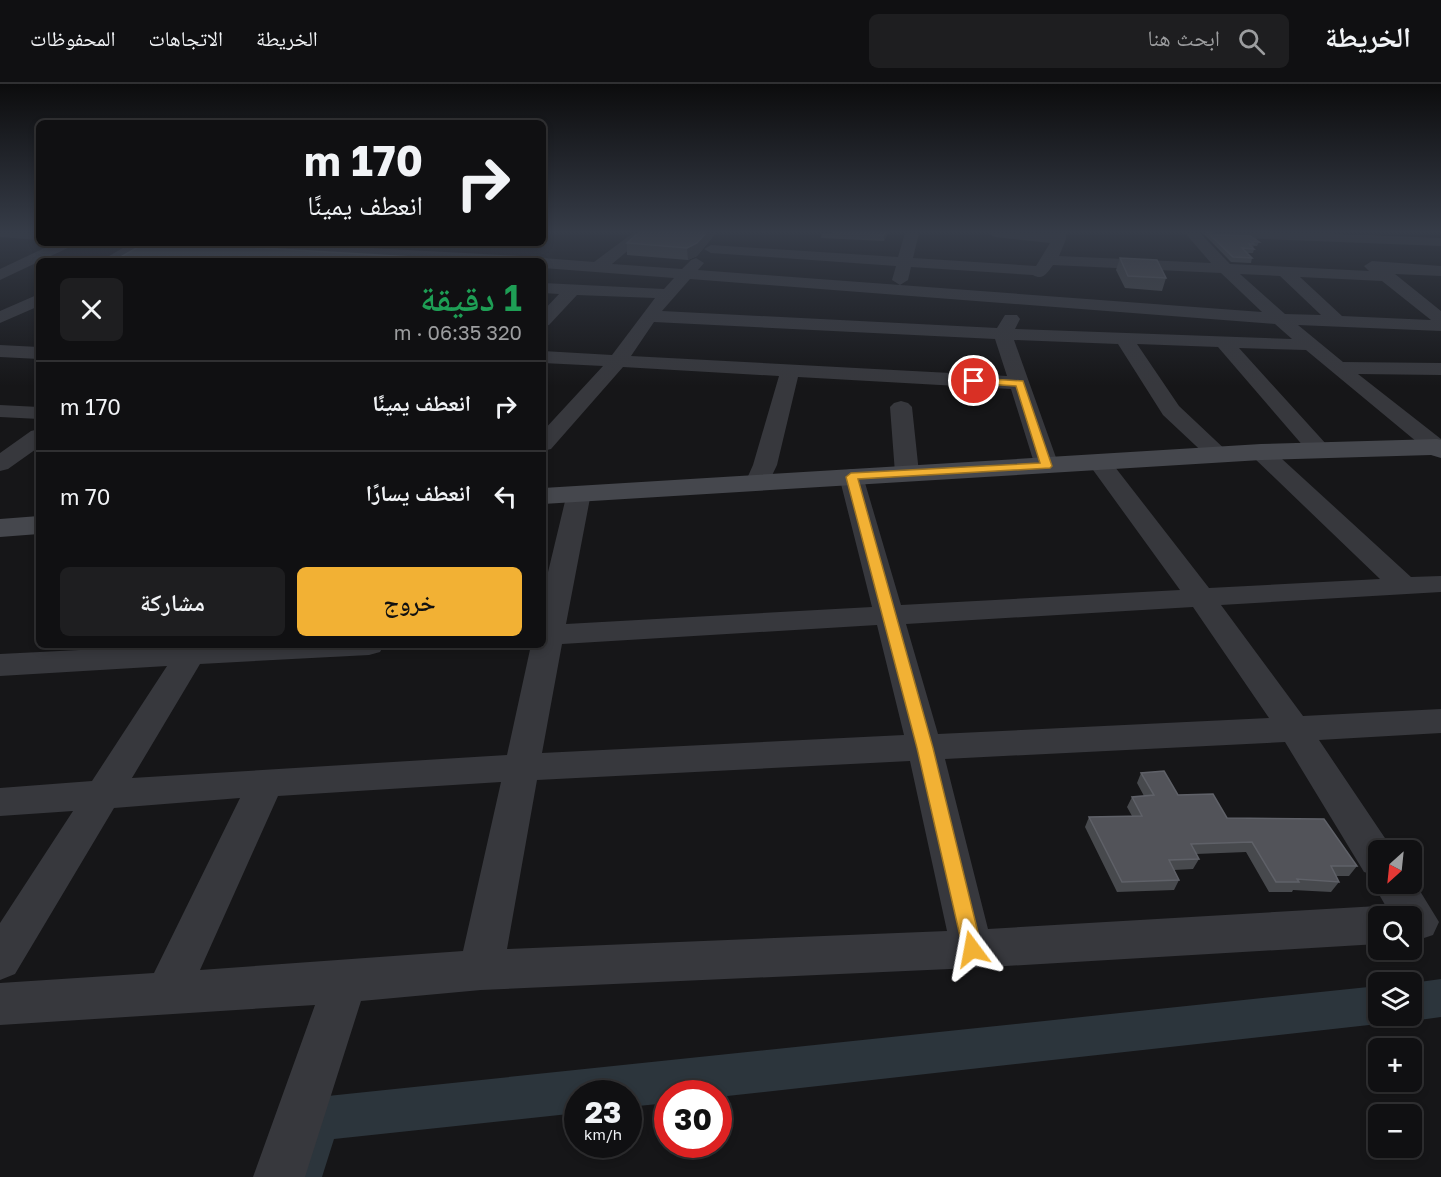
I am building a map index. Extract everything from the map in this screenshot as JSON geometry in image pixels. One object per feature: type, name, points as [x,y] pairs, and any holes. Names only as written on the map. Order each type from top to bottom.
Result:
[{"type":"street","points":[[546,438],[616,362],[649,316],[676,284]]},
{"type":"street","points":[[790,323],[807,284]]},
{"type":"street","points":[[838,284],[1279,319],[1441,326]]},
{"type":"street","points":[[898,288],[899,284]]},
{"type":"street","points":[[1031,284],[1020,298],[1003,334],[1047,466]]},
{"type":"street","points":[[1240,284],[1375,400],[1440,448]]},
{"type":"street","points":[[1298,284],[1337,321]]},
{"type":"street","points":[[1399,284],[1434,308],[1441,319]]},
{"type":"street","points":[[546,288],[668,294]]},
{"type":"street","points":[[546,318],[573,289]]},
{"type":"street","points":[[0,318],[36,300]]},
{"type":"street","points":[[649,316],[1125,340],[1312,345]]},
{"type":"street","points":[[1125,340],[1171,410],[1219,455]]},
{"type":"street","points":[[1224,343],[1318,450]]},
{"type":"street","points":[[0,351],[36,353]]},
{"type":"street","points":[[546,357],[1020,383]]},
{"type":"street","points":[[1338,368],[1441,369]]},
{"type":"street","points":[[757,483],[765,465],[790,371]]},
{"type":"street","points":[[901,407],[907,473]]},
{"type":"street","points":[[0,411],[36,413]]},
{"type":"street","points":[[0,464],[36,438]]},
{"type":"street","points":[[546,496],[907,473],[1100,464],[1261,452],[1440,448]]},
{"type":"street","points":[[1261,452],[1404,586]]},
{"type":"street","points":[[1100,464],[1201,598],[1295,730],[1368,844]]},
{"type":"street","points":[[851,477],[925,748],[972,949]]},
{"type":"street","points":[[546,631],[579,493]]},
{"type":"street","points":[[0,528],[36,525]]},
{"type":"street","points":[[546,635],[1441,584]]},
{"type":"street","points":[[0,687],[10,664],[193,650],[263,648]]},
{"type":"street","points":[[481,970],[523,768],[543,648]]},
{"type":"street","points":[[0,960],[193,650]]},
{"type":"street","points":[[0,802],[523,768],[1441,722]]},
{"type":"street","points":[[167,994],[266,783]]},
{"type":"street","points":[[0,1004],[345,982],[481,970],[972,949],[1368,926]]},
{"type":"street","points":[[279,1177],[345,982]]},
{"type":"building","points":[[1164,771],[1178,795],[1213,794],[1227,818],[1324,819],[1357,866],[1331,866],[1339,882],[1297,879],[1299,882],[1276,882],[1252,842],[1191,844],[1199,859],[1169,860],[1179,880],[1122,882],[1089,817],[1142,816],[1132,797],[1154,795],[1141,773]]},
{"type":"waterway","points":[[1422,1001],[1441,998]]},
{"type":"waterway","points":[[299,1177],[318,1119],[1368,1006]]},
{"type":"route","points":[[972,949],[925,748],[851,477],[1047,466],[1020,383],[974,381]]}]
